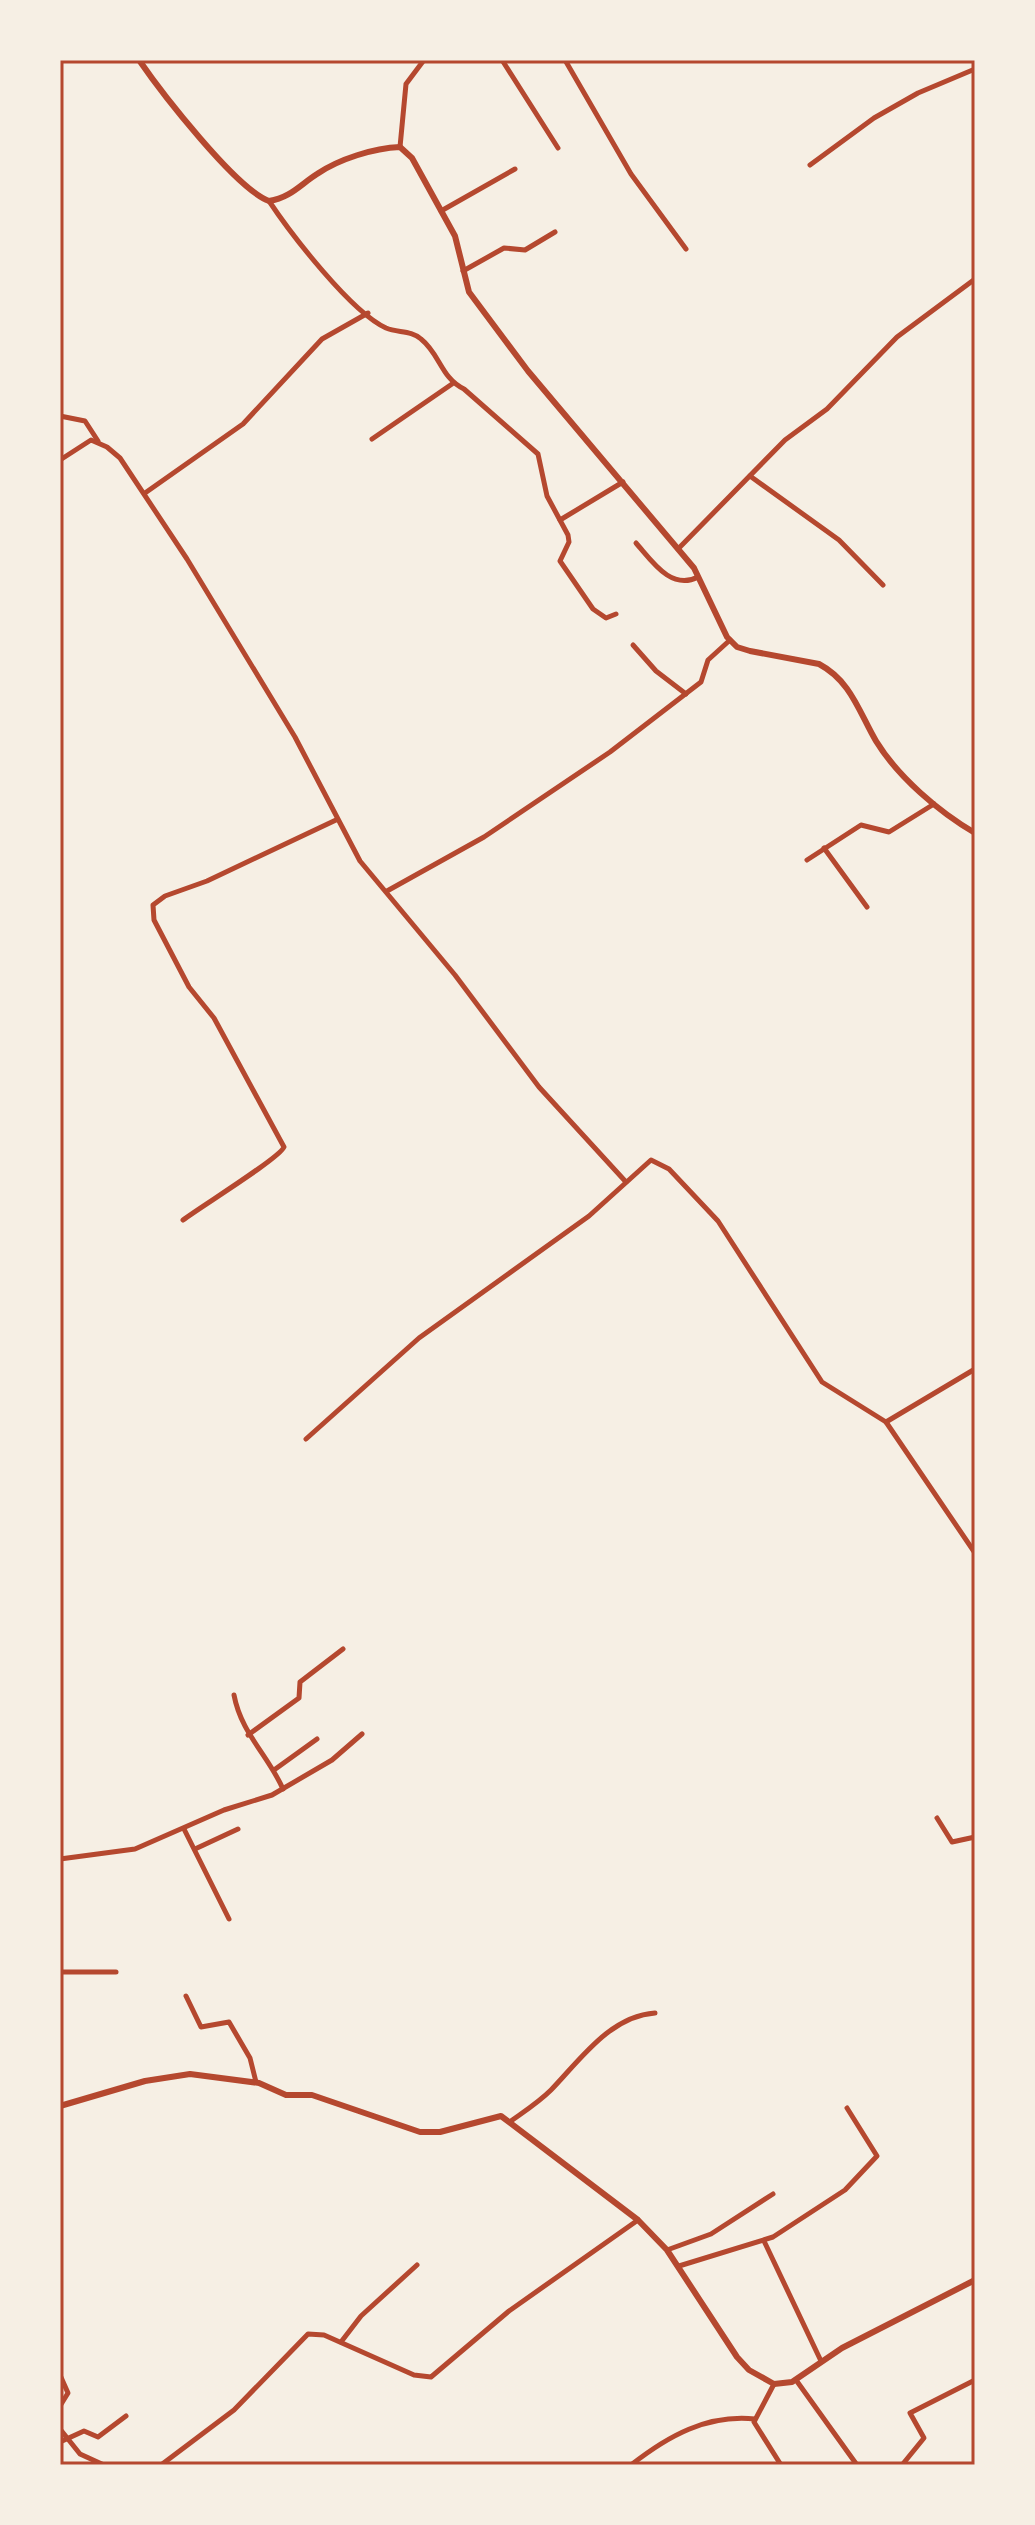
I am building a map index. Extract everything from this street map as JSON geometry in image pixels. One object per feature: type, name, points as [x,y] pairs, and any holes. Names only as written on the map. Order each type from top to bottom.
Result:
[{"type":"street","points":[[139,60],[163,95],[250,189],[269,201],[323,270],[386,328],[420,338],[452,384],[464,389],[538,454],[547,496],[569,542],[560,561],[601,616],[616,614]]},
{"type":"street","points":[[400,147],[406,84],[424,60]]},
{"type":"street","points":[[502,60],[558,148]]},
{"type":"street","points":[[565,60],[631,174],[686,249]]},
{"type":"street","points":[[810,165],[885,112],[975,69]]},
{"type":"street","points":[[269,201],[288,196],[320,172],[383,147],[400,147],[412,158],[455,236],[469,292],[520,360],[678,550],[698,577],[730,640],[750,651],[828,669],[847,687],[892,762],[935,803],[975,833]]},
{"type":"street","points":[[441,211],[515,169]]},
{"type":"street","points":[[462,271],[504,248],[525,250],[555,232]]},
{"type":"street","points":[[678,550],[785,440],[827,409],[897,337],[975,279]]},
{"type":"street","points":[[145,493],[243,424],[322,339],[368,313]]},
{"type":"street","points":[[372,439],[452,384]]},
{"type":"street","points":[[60,416],[85,421],[98,441],[120,458],[145,493],[295,737],[360,861],[455,975],[505,1047],[626,1182]]},
{"type":"street","points":[[60,460],[83,443],[98,441]]},
{"type":"street","points":[[750,476],[839,540],[883,585]]},
{"type":"street","points":[[560,520],[623,482]]},
{"type":"street","points":[[636,543],[675,580],[685,583],[698,577]]},
{"type":"street","points":[[387,891],[541,801],[686,694],[704,678],[708,660],[730,640]]},
{"type":"street","points":[[633,645],[656,671],[686,694]]},
{"type":"street","points":[[807,860],[861,825],[885,832],[894,830],[935,803]]},
{"type":"street","points":[[183,1220],[280,1155],[284,1147],[214,1018],[189,987],[154,920],[153,905],[165,896],[207,881],[336,820]]},
{"type":"street","points":[[824,848],[867,907]]},
{"type":"street","points":[[306,1439],[419,1338],[555,1242],[651,1160],[669,1169],[718,1221],[822,1382],[886,1422],[975,1553]]},
{"type":"street","points":[[886,1422],[975,1369]]},
{"type":"street","points":[[248,1735],[299,1698],[301,1681],[343,1649]]},
{"type":"street","points":[[234,1695],[239,1719],[274,1770],[283,1789]]},
{"type":"street","points":[[60,1859],[123,1852],[283,1789],[336,1757],[362,1734]]},
{"type":"street","points":[[274,1770],[317,1739]]},
{"type":"street","points":[[937,1818],[952,1842],[975,1837]]},
{"type":"street","points":[[184,1829],[229,1919]]},
{"type":"street","points":[[195,1849],[238,1829]]},
{"type":"street","points":[[60,1972],[116,1972]]},
{"type":"street","points":[[186,1996],[201,2027],[229,2022],[250,2058],[256,2082]]},
{"type":"street","points":[[511,2121],[543,2097],[581,2055],[610,2032],[632,2017],[655,2013]]},
{"type":"street","points":[[60,2106],[175,2075],[256,2082],[286,2095],[312,2095],[420,2132],[440,2132],[491,2116],[511,2121],[638,2220],[679,2266],[737,2357],[749,2370],[774,2384],[786,2385],[796,2380],[821,2361],[900,2315],[975,2280]]},
{"type":"street","points":[[679,2266],[764,2241],[845,2190],[876,2160],[876,2152],[847,2108]]},
{"type":"street","points":[[667,2250],[711,2234],[773,2194]]},
{"type":"street","points":[[164,2465],[234,2410],[308,2334],[324,2335],[414,2375],[431,2377],[509,2311],[638,2220]]},
{"type":"street","points":[[764,2241],[821,2361]]},
{"type":"street","points":[[341,2342],[361,2316],[417,2265]]},
{"type":"street","points":[[60,2375],[68,2393],[60,2406]]},
{"type":"street","points":[[796,2380],[857,2465]]},
{"type":"street","points":[[902,2465],[924,2438],[910,2413],[975,2380]]},
{"type":"street","points":[[774,2384],[755,2419],[756,2429],[781,2465]]},
{"type":"street","points":[[60,2442],[84,2431],[98,2437],[126,2416]]},
{"type":"street","points":[[631,2465],[693,2427],[725,2418],[755,2419]]},
{"type":"street","points":[[60,2429],[80,2454],[104,2465]]}]
